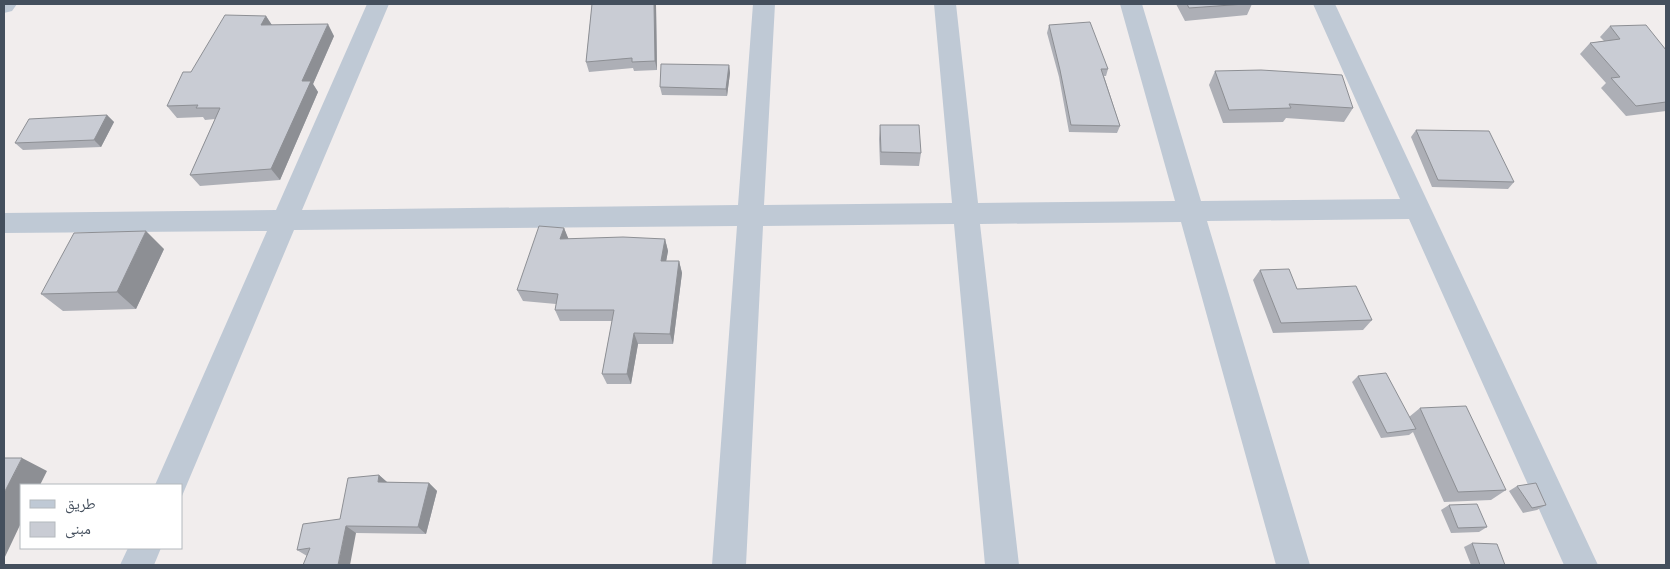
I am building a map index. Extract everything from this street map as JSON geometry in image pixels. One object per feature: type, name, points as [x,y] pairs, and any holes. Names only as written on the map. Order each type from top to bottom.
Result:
[{"type":"street","points":[[171,484],[378,4]]},
{"type":"street","points":[[729,565],[764,4]]},
{"type":"street","points":[[945,4],[1002,565]]},
{"type":"street","points":[[1131,4],[1293,565]]},
{"type":"street","points":[[1324,4],[1581,565]]},
{"type":"street","points":[[4,223],[1418,209]]},
{"type":"street","points":[[137,565],[144,549]]},
{"type":"building","points":[[592,4],[654,4],[655,61],[632,62],[632,58],[586,62]]},
{"type":"building","points":[[1187,4],[1245,4],[1189,8]]},
{"type":"building","points":[[225,15],[266,16],[261,25],[328,24],[302,81],[311,81],[271,169],[190,175],[220,108],[196,108],[198,105],[167,106],[183,72],[191,72]]},
{"type":"building","points":[[1090,22],[1108,69],[1101,69],[1120,126],[1071,125],[1049,25]]},
{"type":"building","points":[[1646,25],[1666,50],[1666,102],[1636,106],[1611,78],[1620,77],[1590,43],[1620,39],[1610,26]]},
{"type":"building","points":[[661,64],[729,65],[726,89],[660,87]]},
{"type":"building","points":[[1261,70],[1342,75],[1353,108],[1289,104],[1291,108],[1229,110],[1215,71]]},
{"type":"building","points":[[107,115],[94,140],[15,143],[29,119]]},
{"type":"building","points":[[880,125],[919,125],[921,153],[881,152]]},
{"type":"building","points":[[1416,130],[1489,131],[1514,182],[1438,180]]},
{"type":"building","points":[[539,226],[564,228],[560,239],[623,237],[665,239],[661,261],[679,261],[670,334],[634,333],[627,374],[602,374],[614,310],[555,310],[558,294],[517,290]]},
{"type":"building","points":[[146,231],[117,292],[41,294],[74,233]]},
{"type":"building","points":[[1289,269],[1297,289],[1356,286],[1372,320],[1281,323],[1260,270]]},
{"type":"building","points":[[1386,373],[1416,429],[1387,433],[1358,376]]},
{"type":"building","points":[[1466,406],[1506,490],[1458,492],[1420,408]]},
{"type":"building","points":[[4,458],[22,458],[4,493]]},
{"type":"building","points":[[379,475],[378,482],[429,483],[418,527],[346,526],[338,565],[303,565],[310,548],[297,550],[303,524],[340,519],[348,478]]},
{"type":"building","points":[[1536,483],[1546,505],[1532,508],[1517,486]]},
{"type":"building","points":[[1477,504],[1487,527],[1458,528],[1449,505]]},
{"type":"building","points":[[1472,543],[1497,544],[1505,565],[1480,565]]}]
